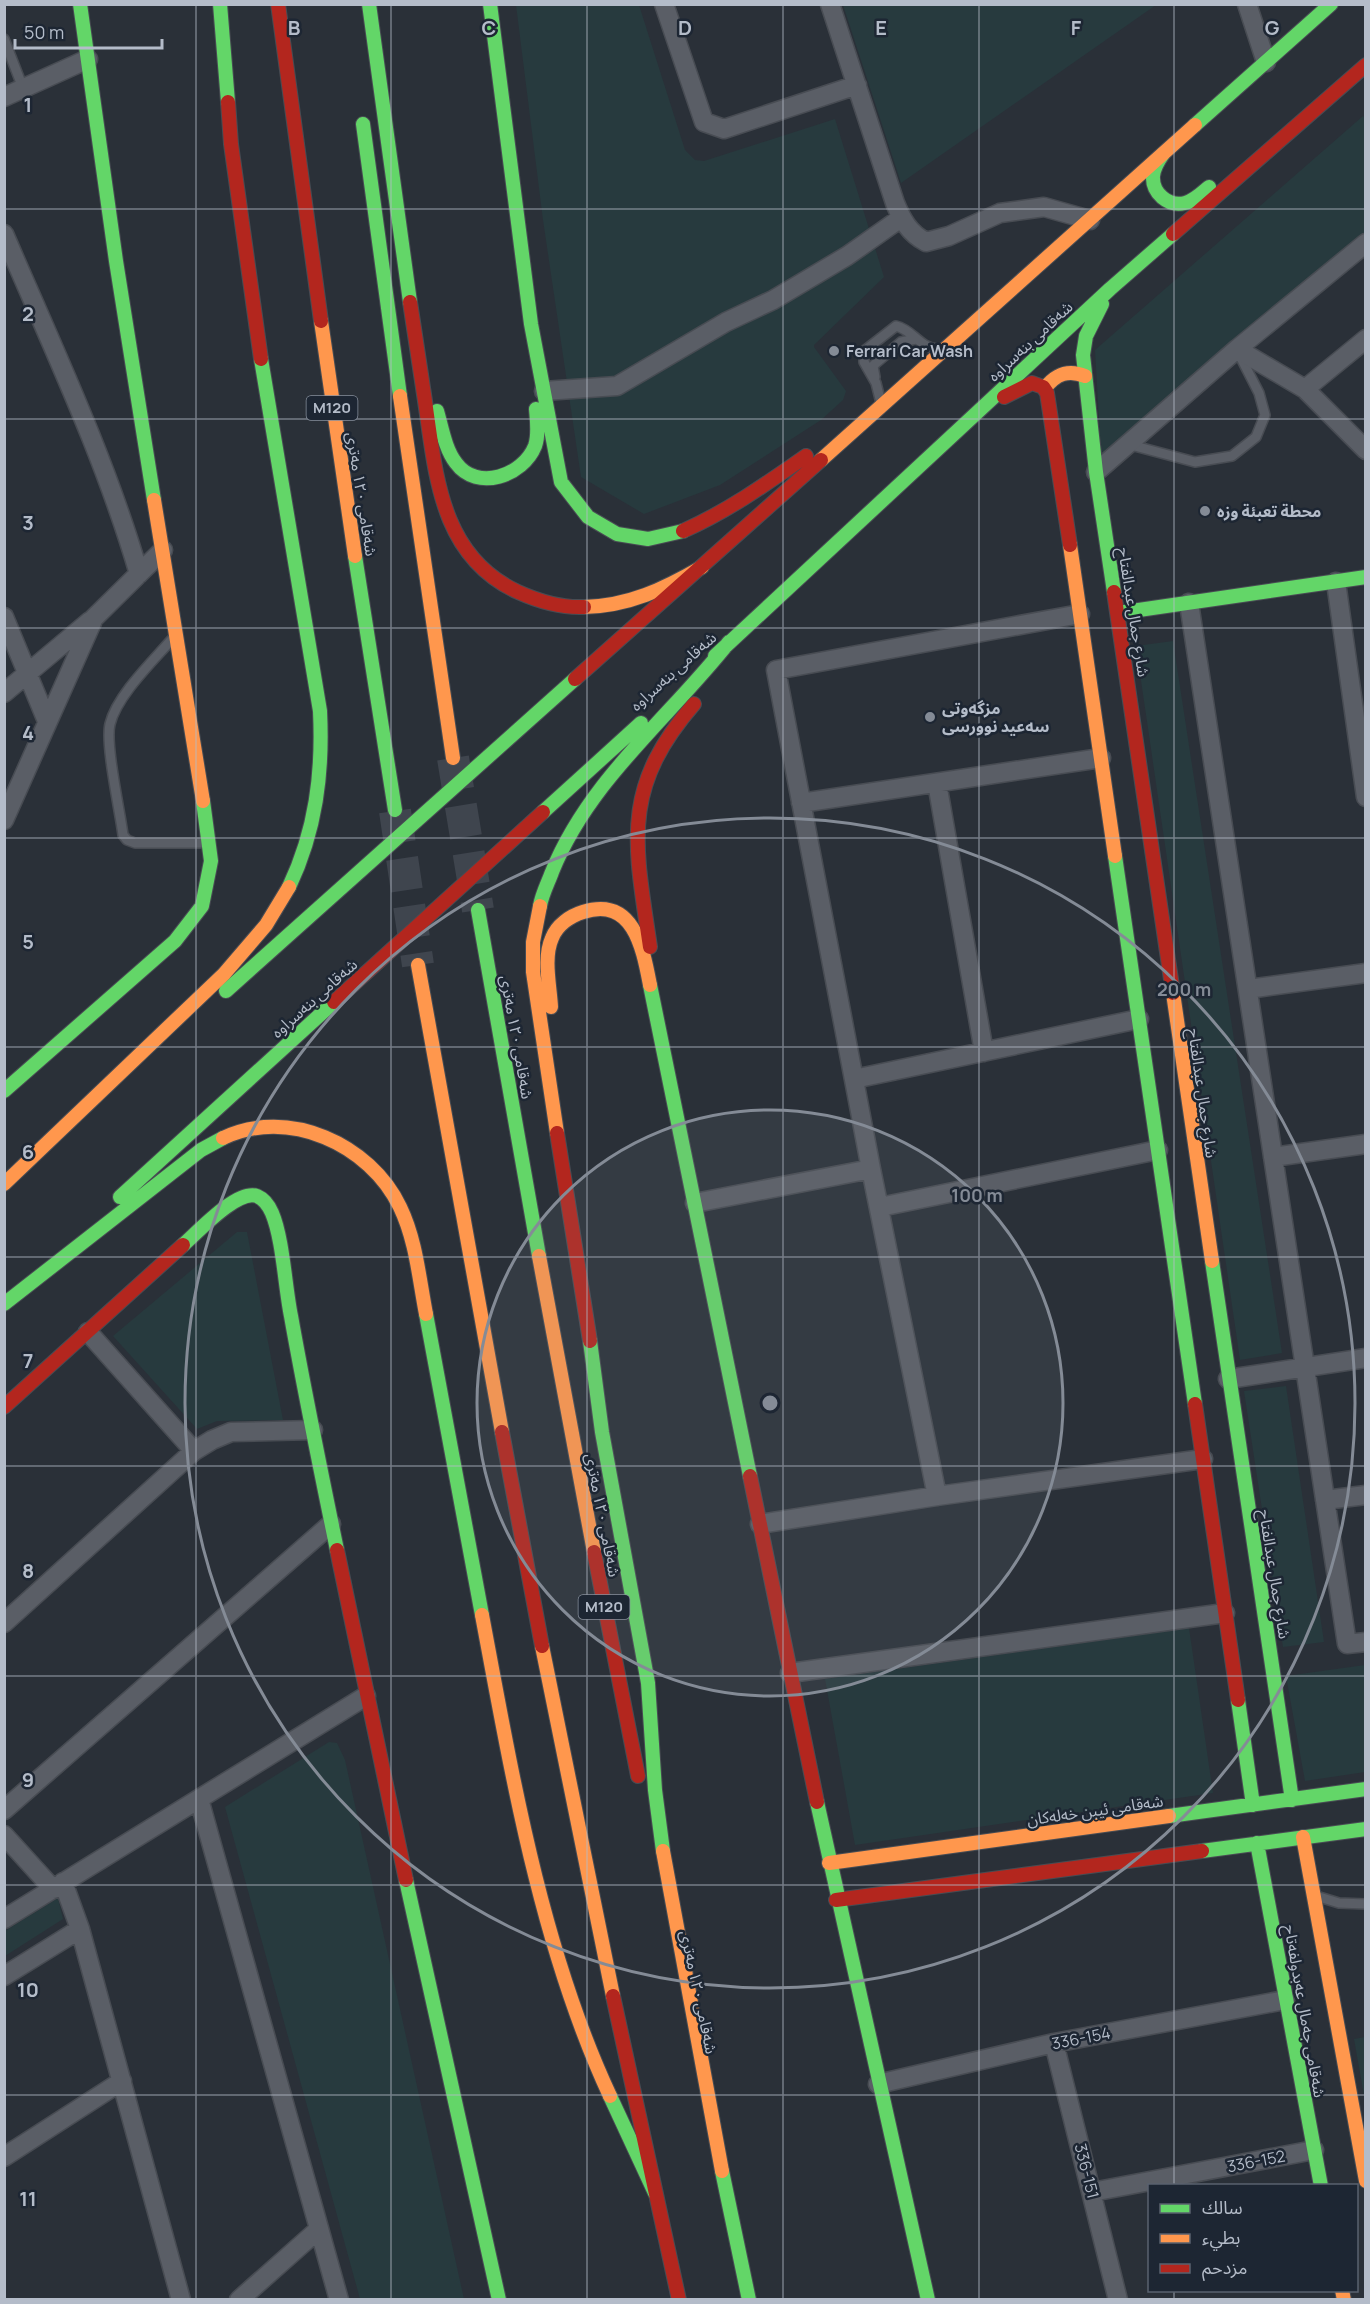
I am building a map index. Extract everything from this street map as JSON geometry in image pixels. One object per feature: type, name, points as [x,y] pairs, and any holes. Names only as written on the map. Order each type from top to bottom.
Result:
[{"type":"main road","points":[[4,1091],[175,941],[202,906],[211,861],[116,261],[80,4]]},
{"type":"main road","points":[[4,1187],[49,1138],[206,992],[246,950],[268,922],[286,892],[301,861],[317,810],[322,753],[320,711],[261,362],[231,144],[220,4]]},
{"type":"main road","name":"شەقامی ١٢٠ مەتری","points":[[278,4],[337,439],[395,810]]},
{"type":"main road","points":[[369,4],[411,311],[438,480],[446,513],[456,536],[485,570],[514,591],[558,606],[573,607],[627,602],[673,584],[702,567]]},
{"type":"main road","points":[[490,4],[531,324],[561,482],[579,509],[598,525],[615,534],[632,538],[662,538],[677,535],[731,507],[818,448],[861,424]]},
{"type":"main road","points":[[4,1187],[1331,4]]},
{"type":"main road","name":"شەقامی بنەسراوە","points":[[4,1303],[801,577],[1110,289],[1365,65]]},
{"type":"main road","points":[[361,110],[394,356],[453,758]]},
{"type":"main road","points":[[1165,152],[1154,170],[1154,186],[1160,196],[1167,201],[1181,203],[1192,199],[1246,159],[1281,137]]},
{"type":"main road","name":"شارع جمال عبدالفتاح","points":[[1110,289],[1086,336],[1083,355],[1096,471],[1118,613],[1174,1072],[1228,1378],[1292,1800]]},
{"type":"main road","points":[[411,311],[446,443],[456,464],[465,473],[476,478],[493,479],[507,476],[521,465],[535,447],[537,432],[531,324]]},
{"type":"main road","points":[[1045,388],[1052,379],[1064,372],[1075,372],[1085,376]]},
{"type":"main road","points":[[975,414],[1026,384],[1037,383],[1045,388],[1050,404],[1253,1805]]},
{"type":"main road","points":[[665,1051],[637,855],[635,825],[645,780],[656,755],[675,726],[801,577]]},
{"type":"main road","points":[[1118,613],[1365,577]]},
{"type":"main road","points":[[729,642],[706,671],[611,774],[562,847],[541,900],[533,942],[532,972],[580,1270],[602,1432],[648,1683],[655,1790],[667,1878],[708,2102],[749,2300]]},
{"type":"main road","name":"شەقامی ١٢٠ مەتری","points":[[478,910],[571,1436],[640,1790],[749,2300]]},
{"type":"main road","points":[[562,1162],[549,953],[552,937],[565,921],[584,911],[601,910],[626,919],[642,945],[836,1900],[928,2300]]},
{"type":"main road","points":[[418,965],[492,1384],[573,1805],[679,2300]]},
{"type":"main road","points":[[1148,1077],[1174,1072]]},
{"type":"main road","points":[[4,1303],[201,1150],[246,1129],[278,1127],[303,1130],[322,1136],[356,1154],[374,1169],[389,1188],[401,1208],[414,1246],[507,1750],[541,1899],[587,2047],[655,2193]]},
{"type":"main road","points":[[4,1407],[236,1199],[247,1195],[257,1196],[269,1205],[276,1226],[313,1430],[366,1696],[499,2300]]},
{"type":"main road","name":"شەقامی ئیبن خەلەکان","points":[[829,1863],[1365,1790]]},
{"type":"main road","points":[[836,1900],[1365,1829]]},
{"type":"main road","name":"شەقامی جەمال عەبدولفەتاح","points":[[1303,1837],[1360,2123],[1365,2181]]},
{"type":"main road","name":"شەقامی جەمال عەبدولفەتاح","points":[[1257,1843],[1321,2184]]},
{"type":"street","points":[[664,4],[704,122],[724,129],[857,85]]},
{"type":"street","points":[[831,4],[902,218],[913,235],[926,242],[949,236],[1000,213],[1044,207],[1090,220]]},
{"type":"street","points":[[1247,4],[1266,62]]},
{"type":"street","points":[[4,97],[88,59]]},
{"type":"street","points":[[544,391],[617,386],[726,322],[773,300],[848,256],[902,218]]},
{"type":"street","points":[[4,234],[100,461],[128,534],[139,574]]},
{"type":"street","points":[[1096,471],[1237,349],[1365,243]]},
{"type":"street","points":[[1305,389],[1365,339]]},
{"type":"street","points":[[1237,349],[1305,389],[1365,450]]},
{"type":"street","points":[[4,693],[94,618],[163,550]]},
{"type":"street","points":[[1336,582],[1361,733],[1365,797]]},
{"type":"street","points":[[1189,603],[1347,1644],[1365,1642]]},
{"type":"street","points":[[937,1496],[871,1169],[776,670],[1080,614]]},
{"type":"street","points":[[4,617],[47,721]]},
{"type":"street","points":[[4,820],[94,618]]},
{"type":"street","points":[[801,803],[1101,758]]},
{"type":"street","points":[[937,783],[984,1052]]},
{"type":"street","points":[[1248,988],[1365,973]]},
{"type":"street","points":[[854,1079],[1139,1018]]},
{"type":"street","points":[[1273,1157],[1365,1144]]},
{"type":"street","points":[[880,1207],[1158,1150]]},
{"type":"street","points":[[695,1203],[871,1169]]},
{"type":"street","points":[[88,1332],[194,1451]]},
{"type":"street","points":[[1228,1378],[1365,1358]]},
{"type":"street","points":[[4,1623],[194,1451],[231,1432],[313,1430]]},
{"type":"street","points":[[760,1524],[937,1496],[1203,1459]]},
{"type":"street","points":[[1325,1500],[1365,1495]]},
{"type":"street","points":[[4,1810],[331,1524]]},
{"type":"street","points":[[789,1673],[1225,1613]]},
{"type":"street","points":[[4,1919],[366,1696]]},
{"type":"street","points":[[199,1799],[339,2300]]},
{"type":"street","points":[[4,1835],[58,1886],[80,1929],[181,2300]]},
{"type":"street","points":[[4,1976],[80,1929]]},
{"type":"street","name":"336-154","points":[[878,2084],[1054,2043],[1285,2000]]},
{"type":"street","name":"336-151","points":[[1054,2043],[1118,2300]]},
{"type":"street","points":[[4,2157],[122,2081]]},
{"type":"street","name":"336-152","points":[[1092,2192],[1314,2150]]},
{"type":"street","points":[[239,2300],[319,2229]]},
{"type":"lane","points":[[4,39],[23,88]]},
{"type":"lane","points":[[876,383],[864,362],[864,351],[896,326],[903,327],[930,348],[945,349]]},
{"type":"lane","points":[[881,406],[873,366],[900,342],[916,339]]},
{"type":"lane","points":[[1127,444],[1195,462],[1232,456],[1256,437],[1264,415],[1259,393],[1237,349]]},
{"type":"lane","points":[[176,634],[132,686],[119,704],[110,724],[109,741],[123,835],[127,840],[135,843],[208,843]]},
{"type":"lane","points":[[1314,1896],[1339,1903],[1365,1904]]},
{"type":"green space","points":[[843,4],[1156,5],[901,183]]},
{"type":"green space","points":[[516,5],[639,5],[685,150],[695,160],[704,161],[835,119],[884,277],[814,345],[846,391],[843,400],[821,420],[720,485],[644,514],[581,477],[543,220]]},
{"type":"green space","points":[[1363,116],[1365,119],[1365,235],[1101,454],[1095,350]]},
{"type":"green space","points":[[1173,641],[1282,1353],[1240,1360],[1136,646]]},
{"type":"green space","points":[[237,1232],[247,1232],[283,1420],[217,1421],[197,1429],[113,1336]]},
{"type":"green space","points":[[1286,1386],[1324,1642],[1283,1647],[1244,1391]]},
{"type":"green space","points":[[1189,1628],[1213,1793],[855,1845],[825,1679]]},
{"type":"green space","points":[[1365,1665],[1365,1772],[1305,1781],[1286,1676]]},
{"type":"green space","points":[[329,1742],[337,1743],[345,1760],[464,2299],[360,2299],[225,1807]]},
{"type":"green space","points":[[58,1898],[63,1919],[5,1956],[5,1931]]},
{"type":"green space","points":[[1366,2037],[1365,2101],[1354,2039]]},
{"type":"tunnel","points":[[453,758],[478,910]]},
{"type":"tunnel","points":[[395,811],[418,965]]},
{"type":"traffic: fast","points":[[80,4],[116,261],[154,500]]},
{"type":"traffic: fast","points":[[220,4],[228,102]]},
{"type":"traffic: fast","points":[[369,4],[410,302]]},
{"type":"traffic: fast","points":[[490,4],[531,324],[561,482],[588,517],[617,534],[648,539],[683,531]]},
{"type":"traffic: fast","points":[[1195,125],[1331,4]]},
{"type":"traffic: fast","points":[[363,124],[400,396]]},
{"type":"traffic: fast","points":[[1163,154],[1154,170],[1153,182],[1158,193],[1167,201],[1185,203],[1195,199],[1209,187]]},
{"type":"traffic: fast","points":[[715,656],[1110,289],[1173,234]]},
{"type":"traffic: fast","points":[[1102,304],[1086,336],[1083,355],[1096,472],[1114,592]]},
{"type":"traffic: fast","points":[[261,359],[320,711],[320,757],[316,801],[306,844],[289,887]]},
{"type":"traffic: fast","points":[[437,411],[446,445],[456,463],[465,472],[476,477],[487,478],[499,477],[510,472],[529,457],[537,437],[536,409]]},
{"type":"traffic: fast","points":[[355,556],[395,810]]},
{"type":"traffic: fast","points":[[1118,613],[1366,577]]},
{"type":"traffic: fast","points":[[540,906],[552,872],[587,808],[608,779],[729,642]]},
{"type":"traffic: fast","points":[[226,991],[575,679]]},
{"type":"traffic: fast","points":[[543,812],[641,723]]},
{"type":"traffic: fast","points":[[4,1091],[175,941],[202,906],[211,861],[203,801]]},
{"type":"traffic: fast","points":[[1115,856],[1195,1404]]},
{"type":"traffic: fast","points":[[478,910],[539,1256]]},
{"type":"traffic: fast","points":[[650,985],[750,1476]]},
{"type":"traffic: fast","points":[[120,1197],[334,1002]]},
{"type":"traffic: fast","points":[[4,1304],[201,1150],[223,1138]]},
{"type":"traffic: fast","points":[[183,1245],[218,1213],[239,1199],[257,1196],[271,1210],[279,1236],[296,1346],[337,1550]]},
{"type":"traffic: fast","points":[[1212,1261],[1292,1800]]},
{"type":"traffic: fast","points":[[426,1314],[482,1615]]},
{"type":"traffic: fast","points":[[590,1341],[602,1432],[648,1683],[655,1790],[663,1851]]},
{"type":"traffic: fast","points":[[1238,1700],[1253,1805]]},
{"type":"traffic: fast","points":[[1169,1816],[1366,1789]]},
{"type":"traffic: fast","points":[[817,1802],[928,2300]]},
{"type":"traffic: fast","points":[[1202,1851],[1366,1829]]},
{"type":"traffic: fast","points":[[1257,1843],[1321,2184]]},
{"type":"traffic: fast","points":[[406,1880],[499,2300]]},
{"type":"traffic: fast","points":[[610,2096],[655,2193]]},
{"type":"traffic: fast","points":[[722,2171],[749,2300]]},
{"type":"traffic: slow","points":[[821,460],[1195,125]]},
{"type":"traffic: slow","points":[[321,321],[355,556]]},
{"type":"traffic: slow","points":[[1045,388],[1063,374],[1073,373],[1085,376]]},
{"type":"traffic: slow","points":[[400,396],[453,758]]},
{"type":"traffic: slow","points":[[154,500],[203,801]]},
{"type":"traffic: slow","points":[[1070,545],[1115,856]]},
{"type":"traffic: slow","points":[[584,607],[616,603],[646,595],[702,567]]},
{"type":"traffic: slow","points":[[4,1184],[224,974],[266,925],[289,887]]},
{"type":"traffic: slow","points":[[540,906],[533,942],[533,972],[557,1133]]},
{"type":"traffic: slow","points":[[551,1007],[547,963],[549,946],[554,933],[561,925],[583,912],[600,909],[614,912],[625,919],[639,942],[650,985]]},
{"type":"traffic: slow","points":[[418,965],[502,1432]]},
{"type":"traffic: slow","points":[[1173,993],[1212,1261]]},
{"type":"traffic: slow","points":[[223,1138],[248,1129],[274,1127],[300,1130],[325,1137],[348,1149],[369,1165],[386,1185],[400,1207],[410,1233],[426,1314]]},
{"type":"traffic: slow","points":[[539,1256],[594,1552]]},
{"type":"traffic: slow","points":[[482,1615],[517,1798],[547,1921],[565,1981],[610,2096]]},
{"type":"traffic: slow","points":[[542,1646],[613,1996]]},
{"type":"traffic: slow","points":[[829,1863],[1169,1816]]},
{"type":"traffic: slow","points":[[1303,1837],[1366,2181]]},
{"type":"traffic: slow","points":[[663,1851],[722,2171]]},
{"type":"traffic: slow","points":[[1342,2292],[1344,2300]]},
{"type":"traffic: jam","points":[[278,4],[321,321]]},
{"type":"traffic: jam","points":[[1173,234],[1366,65]]},
{"type":"traffic: jam","points":[[228,102],[231,144],[261,359]]},
{"type":"traffic: jam","points":[[410,302],[433,457],[446,511],[457,535],[472,557],[492,576],[518,592],[550,603],[584,607]]},
{"type":"traffic: jam","points":[[1004,397],[1032,383],[1043,387],[1047,393],[1070,545]]},
{"type":"traffic: jam","points":[[683,531],[731,506],[806,456]]},
{"type":"traffic: jam","points":[[575,679],[821,460]]},
{"type":"traffic: jam","points":[[1114,592],[1173,993]]},
{"type":"traffic: jam","points":[[650,947],[638,847],[639,819],[644,791],[654,763],[670,735],[694,704]]},
{"type":"traffic: jam","points":[[334,1002],[543,812]]},
{"type":"traffic: jam","points":[[557,1133],[590,1341]]},
{"type":"traffic: jam","points":[[4,1407],[183,1245]]},
{"type":"traffic: jam","points":[[1195,1404],[1238,1700]]},
{"type":"traffic: jam","points":[[502,1432],[542,1646]]},
{"type":"traffic: jam","points":[[750,1476],[817,1802]]},
{"type":"traffic: jam","points":[[337,1550],[406,1880]]},
{"type":"traffic: jam","points":[[594,1552],[638,1776]]},
{"type":"traffic: jam","points":[[836,1900],[1202,1851]]},
{"type":"traffic: jam","points":[[613,1996],[679,2300]]},
{"type":"place","name":"Ferrari Car Wash","points":[[834,351]]},
{"type":"place","name":"محطة تعبئة وزه","points":[[1205,511]]},
{"type":"place","name":"مزگەوتی سەعید نوورسی","points":[[930,717]]}]
